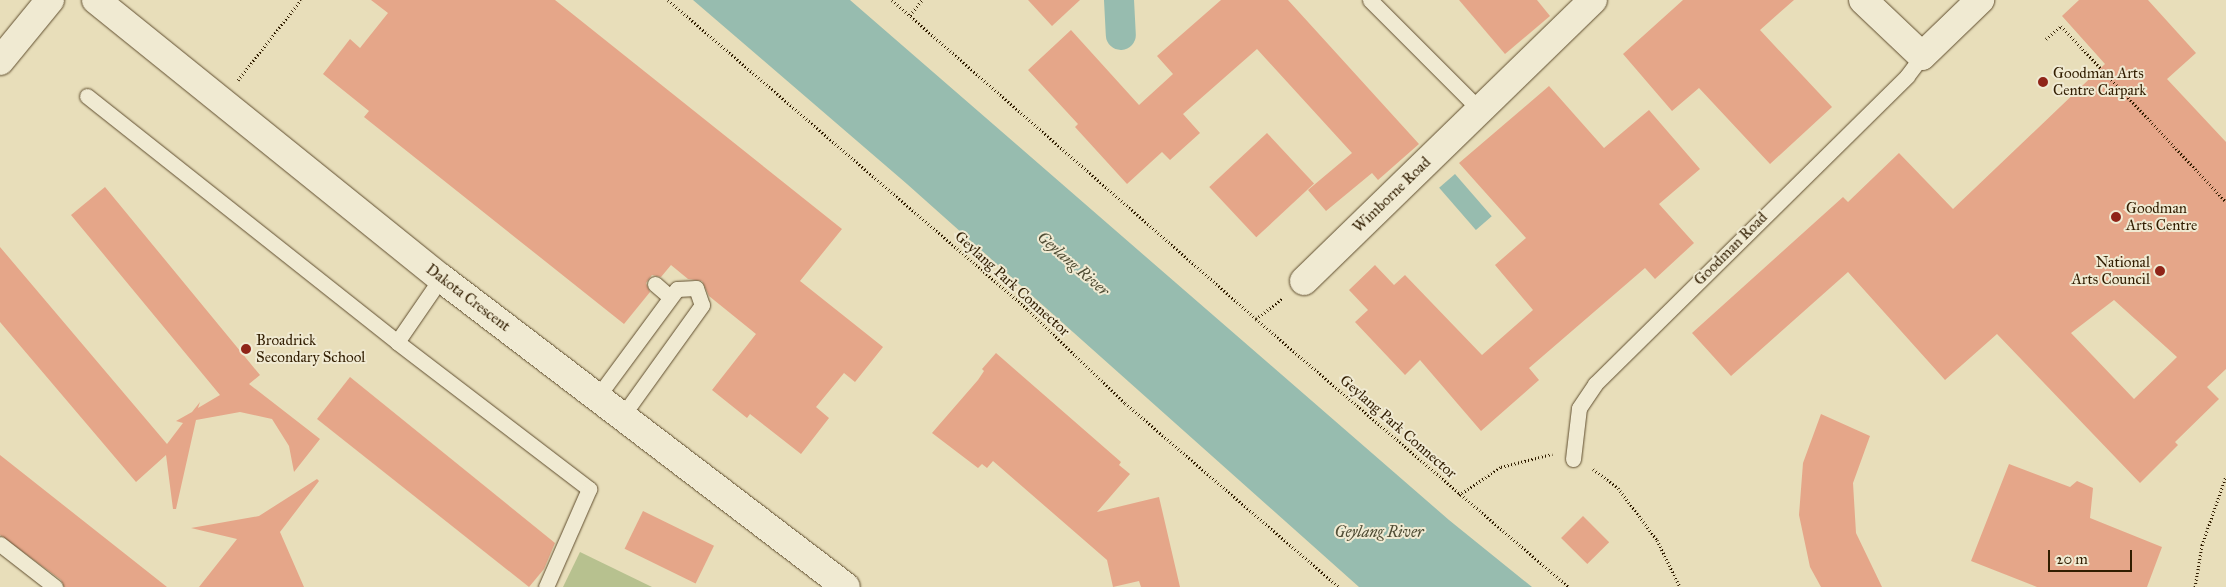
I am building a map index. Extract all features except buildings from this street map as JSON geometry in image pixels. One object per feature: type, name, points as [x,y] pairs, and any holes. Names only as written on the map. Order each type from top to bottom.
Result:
[{"type":"street","points":[[0,61],[50,0]]},
{"type":"street","name":"Dakota Crescent","points":[[96,0],[441,278],[846,587]]},
{"type":"street","name":"Wimborne Road","points":[[1304,281],[1593,0]]},
{"type":"street","points":[[1863,0],[1922,56]]},
{"type":"street","name":"Goodman Road","points":[[1922,56],[1980,0]]},
{"type":"lane","points":[[1370,0],[1480,110]]},
{"type":"lane","name":"Goodman Road","points":[[1573,459],[1579,408],[1595,384],[1906,76],[1922,56]]},
{"type":"lane","points":[[87,96],[397,342],[589,489],[546,587]]},
{"type":"lane","points":[[397,342],[441,278]]},
{"type":"lane","points":[[656,284],[670,297]]},
{"type":"lane","points":[[598,396],[670,297],[684,286],[696,288],[702,305],[623,416]]},
{"type":"lane","points":[[0,544],[56,587]]},
{"type":"path","points":[[237,80],[301,0]]},
{"type":"path","name":"Geylang Park Connector","points":[[668,0],[1028,310],[1124,403],[1339,587]]},
{"type":"path","name":"Geylang Park Connector","points":[[892,0],[1256,319],[1569,587]]},
{"type":"path","points":[[910,15],[922,0]]},
{"type":"path","points":[[2046,39],[2061,26],[2226,202]]},
{"type":"path","points":[[1256,319],[1304,281]]},
{"type":"path","name":"Geylang Park Connector","points":[[1460,495],[1501,467],[1547,453],[1584,462],[1618,488],[1658,540],[1680,587]]},
{"type":"path","points":[[2195,587],[2202,544],[2226,476]]},
{"type":"green space","points":[[580,552],[652,587],[563,587]]},
{"type":"water","name":"Geylang River","points":[[693,0],[850,0],[1449,520],[1532,587],[1359,587],[907,184]]},
{"type":"water","points":[[1455,174],[1492,216],[1476,230],[1439,188]]},
{"type":"waterway","points":[[1119,0],[1121,35]]},
{"type":"place","name":"Goodman Arts Centre Carpark","points":[[2043,82]]},
{"type":"place","name":"Goodman Arts Centre","points":[[2116,217]]},
{"type":"place","name":"National Arts Council","points":[[2160,271]]},
{"type":"place","name":"Broadrick Secondary School","points":[[246,349]]}]
